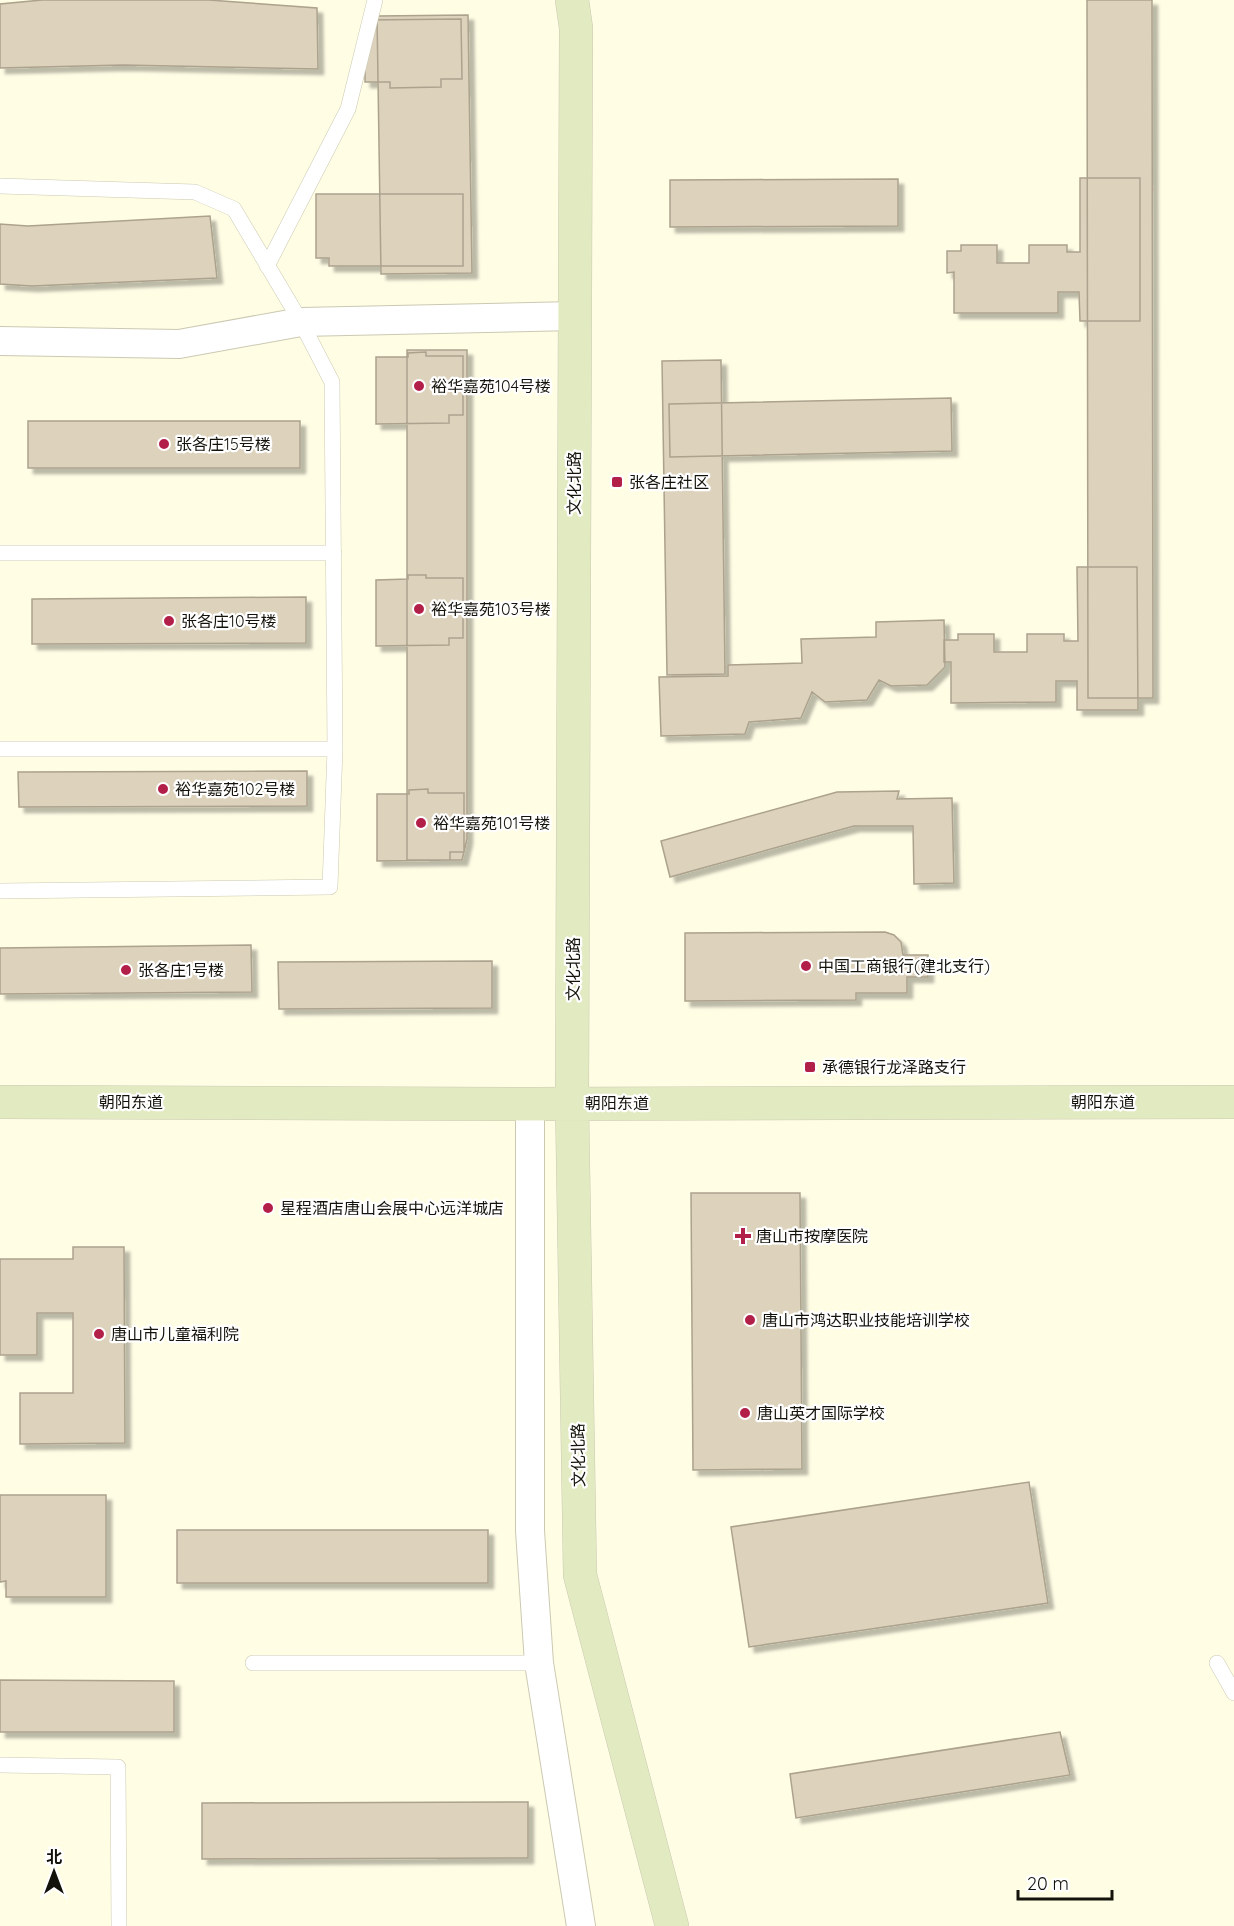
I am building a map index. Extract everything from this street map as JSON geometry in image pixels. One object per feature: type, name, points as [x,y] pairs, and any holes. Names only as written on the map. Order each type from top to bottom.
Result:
[{"type":"street","name":"文化北路","points":[[572,0],[576,28],[572,1103],[580,1575],[672,1926]]},
{"type":"street","points":[[0,341],[179,344],[301,322],[575,316]]},
{"type":"street","name":"朝阳东道","points":[[0,1102],[530,1104],[1234,1102]]},
{"type":"street","points":[[530,1104],[530,1531],[539,1663],[581,1926]]},
{"type":"lane","points":[[267,266],[348,109],[375,0]]},
{"type":"lane","points":[[0,186],[195,192],[234,209],[301,322],[332,382],[334,553],[334,750],[330,887],[0,891]]},
{"type":"lane","points":[[0,553],[334,553]]},
{"type":"lane","points":[[0,748],[334,750]]},
{"type":"lane","points":[[253,1663],[539,1663]]},
{"type":"lane","points":[[1217,1663],[1234,1693]]},
{"type":"lane","points":[[0,1765],[118,1767],[119,1926]]},
{"type":"building","points":[[42,0],[209,0],[317,8],[318,69],[123,65],[0,68],[0,4]]},
{"type":"building","points":[[1087,0],[1152,0],[1153,698],[1088,698]]},
{"type":"building","points":[[468,15],[472,273],[381,274],[377,16]]},
{"type":"building","points":[[461,19],[462,79],[441,79],[441,87],[390,88],[390,82],[365,82],[365,20]]},
{"type":"building","points":[[1080,178],[1140,178],[1140,321],[1080,321],[1079,292],[1058,292],[1058,313],[954,313],[954,272],[947,273],[947,251],[961,251],[961,245],[997,245],[997,263],[1029,263],[1029,245],[1067,245],[1067,252],[1080,252]]},
{"type":"building","points":[[898,179],[898,226],[670,227],[670,180]]},
{"type":"building","points":[[316,194],[463,194],[463,266],[329,266],[329,258],[316,258]]},
{"type":"building","points":[[210,216],[217,278],[32,286],[0,284],[0,224],[28,226]]},
{"type":"building","points":[[407,350],[467,350],[467,839],[462,860],[407,860]]},
{"type":"building","name":"裕华嘉苑104号楼","points":[[426,352],[426,356],[463,356],[463,415],[449,415],[449,423],[376,424],[376,357],[408,357],[408,353]]},
{"type":"building","points":[[721,360],[725,674],[667,675],[662,361]]},
{"type":"building","points":[[951,398],[952,451],[670,457],[669,404]]},
{"type":"building","name":"张各庄15号楼","points":[[28,421],[300,421],[300,468],[28,468]]},
{"type":"building","points":[[1077,567],[1137,567],[1138,710],[1077,710],[1077,681],[1056,681],[1056,702],[951,703],[951,662],[944,662],[944,640],[958,640],[958,634],[994,634],[994,652],[1027,652],[1027,634],[1064,634],[1064,641],[1078,641]]},
{"type":"building","name":"裕华嘉苑103号楼","points":[[408,575],[426,575],[426,578],[463,578],[463,638],[449,638],[449,645],[376,646],[376,580],[408,579]]},
{"type":"building","name":"张各庄10号楼","points":[[306,597],[306,643],[32,644],[32,599]]},
{"type":"building","points":[[944,620],[945,667],[927,685],[891,686],[879,680],[867,700],[825,702],[812,692],[801,718],[749,722],[745,734],[661,736],[659,677],[728,676],[728,665],[802,663],[801,639],[876,637],[876,622]]},
{"type":"building","name":"裕华嘉苑102号楼","points":[[307,771],[307,806],[19,807],[18,772]]},
{"type":"building","name":"裕华嘉苑101号楼","points":[[428,789],[428,793],[464,793],[464,852],[450,852],[450,860],[377,861],[377,794],[409,794],[409,790]]},
{"type":"building","points":[[899,791],[897,799],[952,798],[954,883],[914,884],[913,826],[854,826],[670,877],[661,841],[837,792]]},
{"type":"building","name":"中国工商银行(建北支行)","points":[[885,932],[894,935],[901,942],[903,955],[928,955],[928,977],[907,977],[907,993],[856,993],[856,1000],[685,1001],[685,933]]},
{"type":"building","name":"张各庄1号楼","points":[[251,945],[252,992],[0,994],[0,948]]},
{"type":"building","points":[[492,961],[492,1008],[279,1009],[278,962]]},
{"type":"building","points":[[691,1193],[800,1193],[802,1469],[693,1470]]},
{"type":"building","name":"唐山市儿童福利院","points":[[73,1247],[124,1247],[125,1443],[20,1444],[20,1393],[73,1393],[73,1313],[37,1313],[37,1355],[0,1355],[0,1259],[73,1259]]},
{"type":"building","points":[[1029,1482],[1048,1603],[749,1647],[731,1527]]},
{"type":"building","points":[[0,1495],[106,1495],[106,1597],[6,1597],[6,1581],[0,1582]]},
{"type":"building","points":[[177,1530],[488,1530],[488,1583],[177,1583]]},
{"type":"building","points":[[0,1680],[174,1681],[174,1732],[0,1732]]},
{"type":"building","points":[[1060,1732],[1070,1775],[796,1818],[790,1774]]},
{"type":"building","points":[[528,1802],[528,1858],[202,1859],[202,1803]]},
{"type":"place","name":"裕华嘉苑104号楼","points":[[419,386]]},
{"type":"place","name":"张各庄15号楼","points":[[164,444]]},
{"type":"place","name":"张各庄社区","points":[[617,482]]},
{"type":"place","name":"裕华嘉苑103号楼","points":[[419,609]]},
{"type":"place","name":"张各庄10号楼","points":[[169,621]]},
{"type":"place","name":"裕华嘉苑102号楼","points":[[163,789]]},
{"type":"place","name":"裕华嘉苑101号楼","points":[[421,823]]},
{"type":"place","name":"中国工商银行(建北支行)","points":[[806,966]]},
{"type":"place","name":"张各庄1号楼","points":[[126,970]]},
{"type":"place","name":"承德银行龙泽路支行","points":[[810,1067]]},
{"type":"place","name":"星程酒店唐山会展中心远洋城店","points":[[268,1208]]},
{"type":"place","name":"唐山市按摩医院","points":[[743,1236]]},
{"type":"place","name":"唐山市鸿达职业技能培训学校","points":[[750,1320]]},
{"type":"place","name":"唐山市儿童福利院","points":[[99,1334]]},
{"type":"place","name":"唐山英才国际学校","points":[[745,1413]]}]
